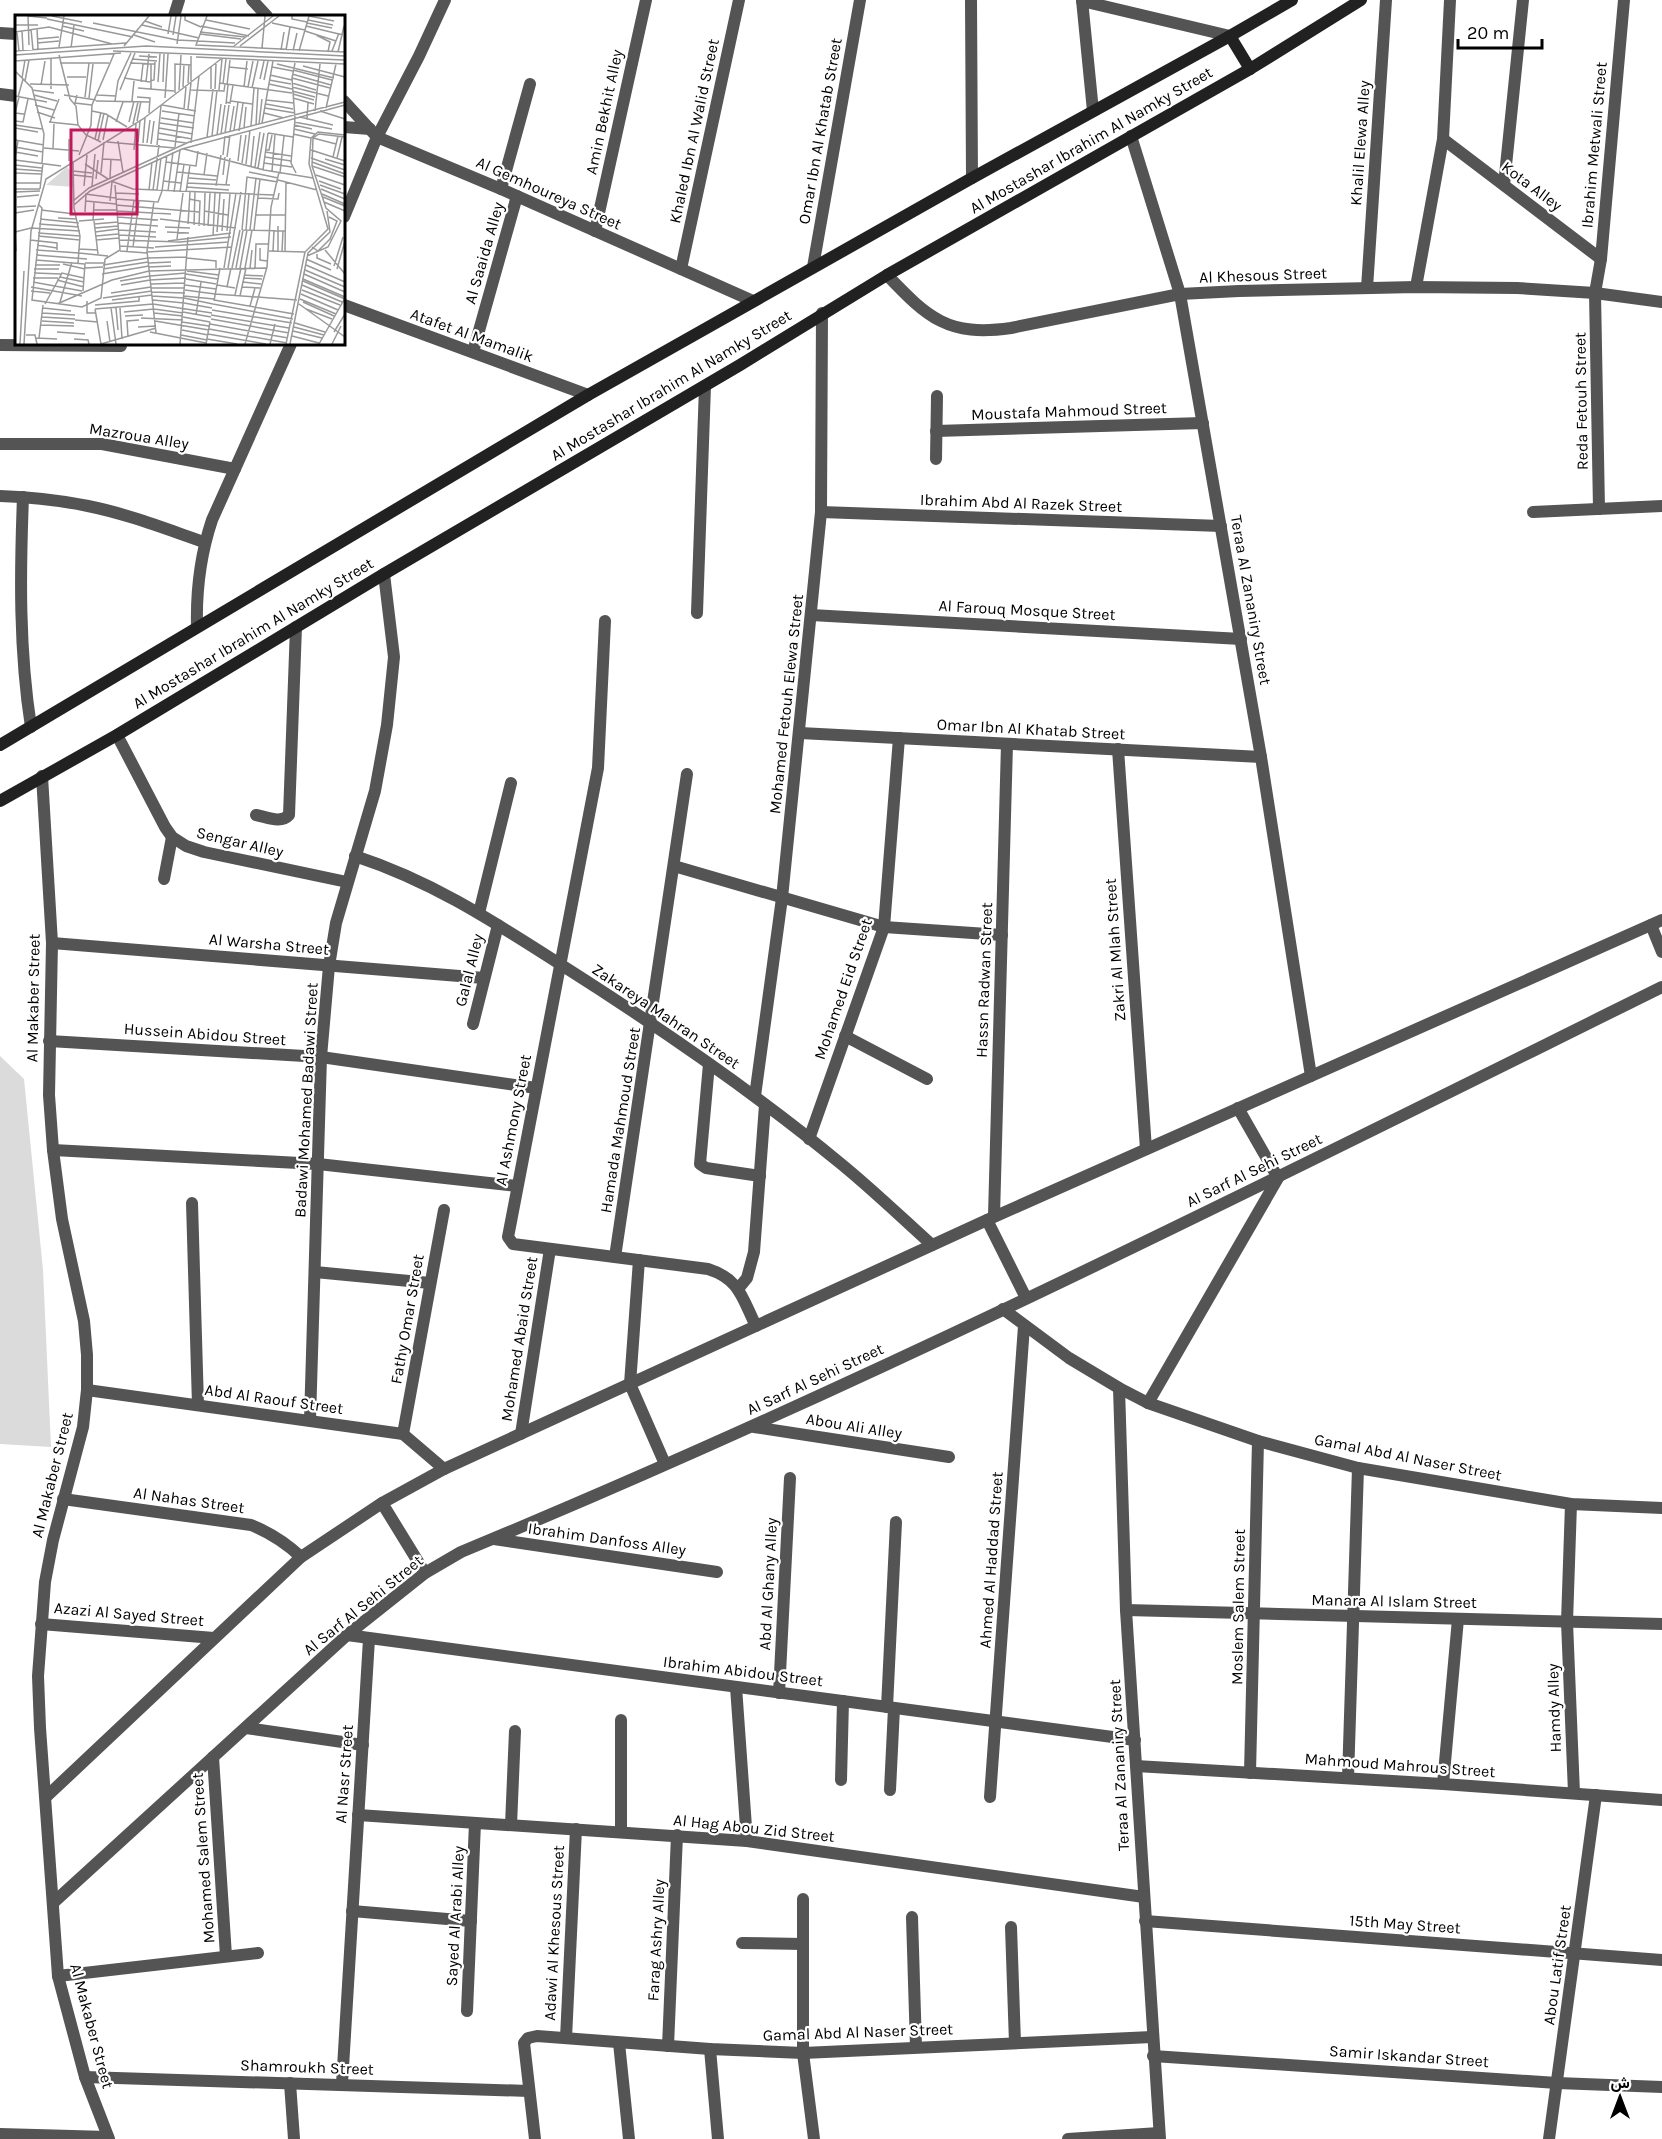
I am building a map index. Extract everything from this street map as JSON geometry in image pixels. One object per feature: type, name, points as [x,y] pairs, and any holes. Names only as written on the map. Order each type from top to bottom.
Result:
[{"type":"main road","name":"Al Mostashar Ibrahim Al Namky Street","points":[[0,745],[588,395],[1292,0]]},
{"type":"main road","name":"Al Mostashar Ibrahim Al Namky Street","points":[[0,801],[117,735],[384,574],[705,386],[822,313],[1250,69],[1361,0]]},
{"type":"main road","points":[[1230,36],[1250,69]]},
{"type":"street","points":[[174,15],[179,0]]},
{"type":"street","points":[[252,0],[266,15]]},
{"type":"street","points":[[345,208],[373,133],[419,56],[445,0]]},
{"type":"street","name":"Amin Bekhit Alley","points":[[595,231],[646,0]]},
{"type":"street","name":"Khaled Ibn Al Walid Street","points":[[681,268],[740,0]]},
{"type":"street","name":"Omar Ibn Al Khatab Street","points":[[813,267],[860,0]]},
{"type":"street","points":[[971,0],[972,178]]},
{"type":"street","name":"Khalil Elewa Alley","points":[[1367,288],[1386,0]]},
{"type":"street","points":[[1416,287],[1443,138],[1449,0]]},
{"type":"street","points":[[1504,185],[1523,0]]},
{"type":"street","name":"Ibrahim Metwali Street","points":[[1595,293],[1601,259],[1624,0]]},
{"type":"street","points":[[1093,111],[1082,1],[1230,36]]},
{"type":"street","points":[[0,33],[15,34]]},
{"type":"street","points":[[501,189],[530,84]]},
{"type":"street","points":[[0,94],[15,96]]},
{"type":"street","name":"Al Gemhoureya Street","points":[[345,101],[373,133],[753,301]]},
{"type":"street","points":[[345,127],[373,133]]},
{"type":"street","name":"Teraa Al Zananiry Street","points":[[1131,136],[1180,294],[1261,757],[1311,1076]]},
{"type":"street","name":"Kota Alley","points":[[1443,138],[1601,259]]},
{"type":"street","name":"Al Saaida Alley","points":[[472,352],[517,196]]},
{"type":"street","name":"Al Khesous Street","points":[[887,275],[919,308],[936,319],[973,330],[1011,328],[1180,294],[1416,287],[1517,288],[1595,293],[1662,302]]},
{"type":"street","name":"Reda Fetouh Street","points":[[1595,293],[1599,509]]},
{"type":"street","name":"Atafet Al Mamalik","points":[[345,305],[588,395]]},
{"type":"street","name":"Mohamed Fetouh Elewa Street","points":[[755,1096],[782,898],[821,512],[822,313]]},
{"type":"street","points":[[0,345],[121,346]]},
{"type":"street","points":[[197,627],[198,570],[204,542],[291,345]]},
{"type":"street","points":[[697,613],[705,386]]},
{"type":"street","points":[[936,459],[937,396]]},
{"type":"street","name":"Moustafa Mahmoud Street","points":[[936,431],[1203,423]]},
{"type":"street","name":"Mazroua Alley","points":[[0,444],[102,444],[235,469]]},
{"type":"street","points":[[0,496],[89,506],[121,514],[204,542]]},
{"type":"street","points":[[23,497],[22,646],[24,683],[31,727]]},
{"type":"street","points":[[1533,512],[1662,506]]},
{"type":"street","name":"Ibrahim Abd Al Razek Street","points":[[821,512],[1221,526]]},
{"type":"street","name":"Badawi Mohamed Badawi Street","points":[[310,1420],[321,1058],[329,966],[347,882],[375,791],[387,725],[394,657],[384,574]]},
{"type":"street","name":"Al Farouq Mosque Street","points":[[812,615],[1241,639]]},
{"type":"street","name":"Al Ashmony Street","points":[[550,1248],[513,1244],[509,1240],[508,1232],[598,768],[605,621]]},
{"type":"street","points":[[256,815],[281,820],[289,815],[296,627]]},
{"type":"street","name":"Omar Ibn Al Khatab Street","points":[[800,733],[1261,757]]},
{"type":"street","name":"Sengar Alley","points":[[117,735],[165,827],[172,837],[186,846],[204,852],[347,882]]},
{"type":"street","name":"Mohamed Eid Street","points":[[809,1139],[884,927],[899,738]]},
{"type":"street","name":"Hassn Radwan Street","points":[[990,1218],[1002,935],[1007,744]]},
{"type":"street","name":"Zakri Al Mlah Street","points":[[1118,749],[1146,1149]]},
{"type":"street","name":"Hamada Mahmoud Street","points":[[615,1257],[687,774]]},
{"type":"street","name":"Al Makaber Street","points":[[42,776],[52,943],[49,1041],[52,1150],[62,1219],[84,1321],[87,1390],[83,1427],[75,1463],[52,1540],[41,1624],[38,1676],[58,1976],[85,2077],[109,2138]]},
{"type":"street","points":[[479,913],[511,783]]},
{"type":"street","points":[[164,879],[172,837]]},
{"type":"street","name":"Zakareya Mahran Street","points":[[355,856],[419,880],[479,913],[651,1023],[755,1096],[841,1164],[932,1245]]},
{"type":"street","points":[[674,866],[884,927],[1002,935]]},
{"type":"street","points":[[46,1797],[301,1557],[382,1503],[444,1469],[990,1218],[1656,922],[1662,952]]},
{"type":"street","name":"Galal Alley","points":[[472,1024],[498,925]]},
{"type":"street","name":"Al Warsha Street","points":[[52,943],[484,978]]},
{"type":"street","name":"Al Sarf Al Sehi Street","points":[[53,1903],[347,1635],[425,1573],[461,1552],[754,1426],[1003,1309],[1278,1178],[1662,987]]},
{"type":"street","points":[[845,1036],[927,1079]]},
{"type":"street","name":"Hussein Abidou Street","points":[[49,1041],[321,1058],[537,1088]]},
{"type":"street","points":[[709,1064],[700,1164],[706,1168],[760,1176]]},
{"type":"street","points":[[738,1289],[747,1278],[752,1265],[765,1104]]},
{"type":"street","points":[[1148,1403],[1278,1178],[1238,1108]]},
{"type":"street","points":[[52,1150],[318,1164],[517,1186]]},
{"type":"street","points":[[192,1203],[198,1405]]},
{"type":"street","name":"Fathy Omar Street","points":[[403,1434],[444,1210]]},
{"type":"street","points":[[990,1218],[1026,1298]]},
{"type":"street","points":[[550,1248],[708,1269],[730,1279],[738,1289],[756,1326]]},
{"type":"street","name":"Mohamed Abaid Street","points":[[521,1434],[550,1248]]},
{"type":"street","points":[[639,1260],[630,1384],[665,1464]]},
{"type":"street","points":[[315,1272],[430,1283]]},
{"type":"street","name":"Gamal Abd Al Naser Street","points":[[1003,1309],[1069,1359],[1119,1388],[1148,1403],[1258,1442],[1358,1468],[1571,1504],[1662,1508]]},
{"type":"street","name":"Ahmed Al Haddad Street","points":[[990,1797],[1024,1326]]},
{"type":"street","name":"Teraa Al Zananiry Street","points":[[1119,1388],[1126,1610],[1153,2056],[1160,2136]]},
{"type":"street","name":"Abd Al Raouf Street","points":[[87,1390],[403,1434]]},
{"type":"street","name":"Abou Ali Alley","points":[[754,1426],[949,1457]]},
{"type":"street","points":[[403,1434],[444,1469]]},
{"type":"street","name":"Moslem Salem Street","points":[[1250,1773],[1258,1442]]},
{"type":"street","points":[[1348,1778],[1358,1468]]},
{"type":"street","name":"Abd Al Ghany Alley","points":[[779,1693],[790,1478]]},
{"type":"street","name":"Al Nahas Street","points":[[63,1499],[251,1525],[270,1533],[301,1557]]},
{"type":"street","points":[[382,1503],[425,1573]]},
{"type":"street","name":"Hamdy Alley","points":[[1571,1504],[1568,1622],[1574,1793]]},
{"type":"street","points":[[890,1790],[890,1708],[896,1522]]},
{"type":"street","name":"Ibrahim Danfoss Alley","points":[[492,1539],[717,1572]]},
{"type":"street","name":"Manara Al Islam Street","points":[[1126,1610],[1662,1624]]},
{"type":"street","points":[[1443,1784],[1458,1619]]},
{"type":"street","name":"Azazi Al Sayed Street","points":[[41,1624],[214,1638]]},
{"type":"street","name":"Ibrahim Abidou Street","points":[[347,1635],[1135,1740]]},
{"type":"street","name":"Al Nasr Street","points":[[342,2085],[369,1639]]},
{"type":"street","points":[[736,1687],[747,1841]]},
{"type":"street","points":[[841,1780],[843,1701]]},
{"type":"street","points":[[621,1720],[621,1832]]},
{"type":"street","points":[[246,1728],[363,1745]]},
{"type":"street","points":[[511,1825],[515,1731]]},
{"type":"street","name":"Mohamed Salem Street","points":[[213,1757],[226,1956]]},
{"type":"street","name":"Mahmoud Mahrous Street","points":[[1136,1766],[1443,1784],[1662,1800]]},
{"type":"street","name":"Abou Latif Street","points":[[1550,2139],[1596,1795]]},
{"type":"street","name":"Al Hag Abou Zid Street","points":[[358,1815],[747,1841],[1144,1897]]},
{"type":"street","name":"Sayed Al Arabi Alley","points":[[467,2011],[475,1823]]},
{"type":"street","name":"Adawi Al Khesous Street","points":[[566,2038],[576,1829]]},
{"type":"street","name":"Farag Ashry Alley","points":[[668,2046],[677,1835]]},
{"type":"street","points":[[802,1899],[803,2053],[814,2139]]},
{"type":"street","points":[[352,1911],[471,1921]]},
{"type":"street","points":[[912,1917],[916,2047]]},
{"type":"street","name":"15th May Street","points":[[1145,1921],[1662,1960]]},
{"type":"street","points":[[1011,1927],[1015,2043]]},
{"type":"street","points":[[742,1943],[803,1944]]},
{"type":"street","points":[[58,1976],[258,1953]]},
{"type":"street","name":"Gamal Abd Al Naser Street","points":[[529,2091],[524,2043],[528,2038],[537,2036],[710,2049],[803,2053],[1152,2037]]},
{"type":"street","points":[[619,2043],[629,2139]]},
{"type":"street","points":[[710,2049],[718,2139]]},
{"type":"street","name":"Samir Iskandar Street","points":[[1153,2056],[1557,2083],[1662,2087]]},
{"type":"street","name":"Shamroukh Street","points":[[85,2077],[529,2091]]},
{"type":"street","points":[[290,2083],[294,2139]]},
{"type":"street","points":[[529,2091],[535,2139]]},
{"type":"street","points":[[0,2134],[109,2138]]},
{"type":"street","points":[[1068,2139],[1160,2136]]},
{"type":"shaded area","points":[[0,1056],[24,1079],[43,1270],[51,1447],[0,1444]]}]
